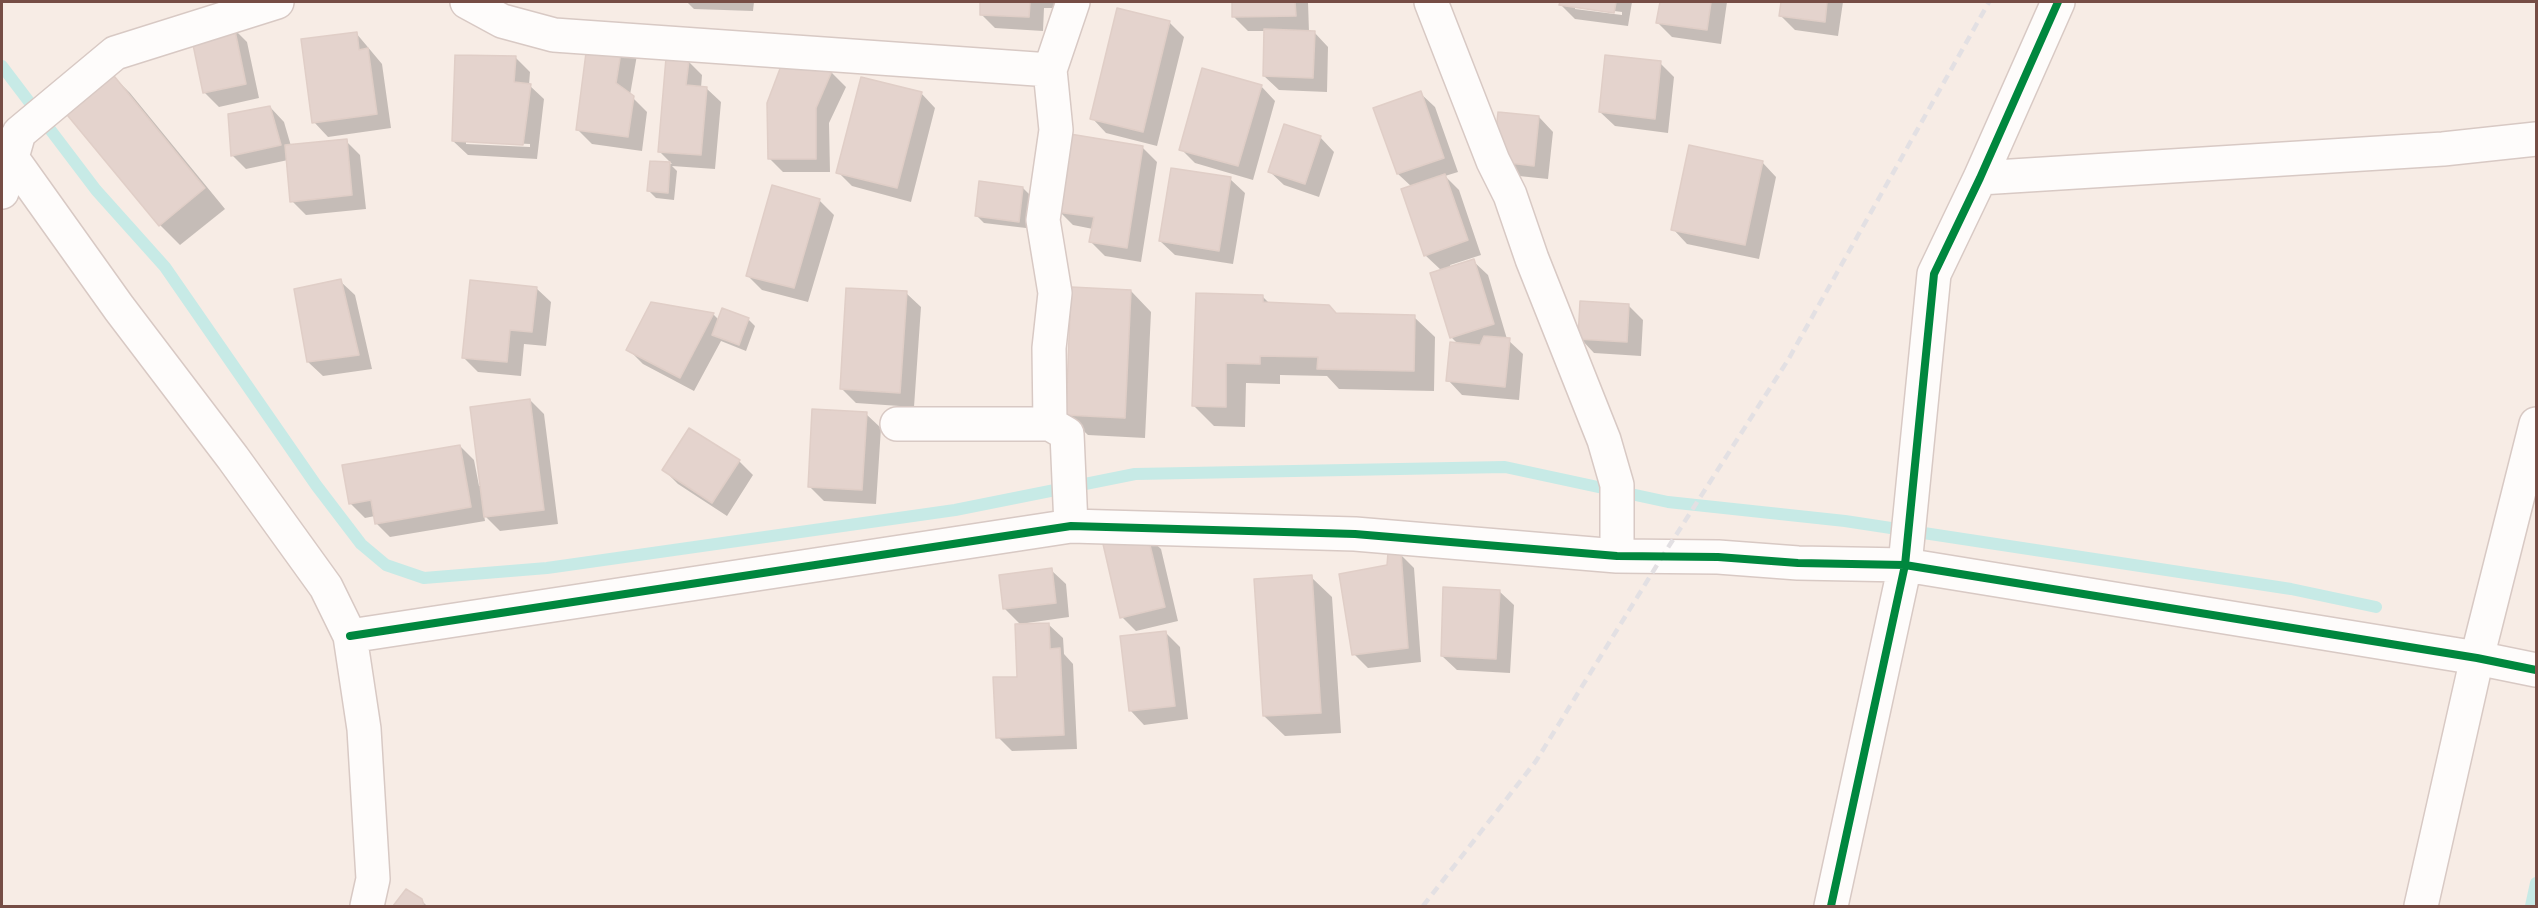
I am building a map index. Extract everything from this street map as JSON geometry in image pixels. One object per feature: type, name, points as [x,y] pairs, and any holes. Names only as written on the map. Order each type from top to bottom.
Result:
[{"type":"street","points":[[2,192],[7,151],[19,133],[115,53],[277,2]]},
{"type":"street","points":[[467,2],[502,21],[554,34],[1050,70]]},
{"type":"street","points":[[1050,424],[1049,348],[1055,293],[1043,220],[1056,130],[1050,70],[1073,2]]},
{"type":"street","points":[[1431,2],[1493,161],[1510,195],[1532,259],[1604,440],[1617,485],[1617,556]]},
{"type":"street","points":[[1831,906],[1905,565],[1934,274],[1980,178],[2058,2]]},
{"type":"street","points":[[1980,178],[2443,149],[2536,139]]},
{"type":"street","points":[[7,151],[119,308],[233,458],[326,587],[350,636],[364,729],[373,879],[367,906]]},
{"type":"street","points":[[897,424],[1050,424],[1067,434],[1071,526]]},
{"type":"street","points":[[2421,906],[2477,658],[2536,424]]},
{"type":"street","points":[[350,636],[1071,526],[1355,534],[1617,556],[1718,557],[1798,563],[1905,565],[2477,658],[2536,670]]},
{"type":"building","points":[[980,2],[1030,2],[1029,17],[980,15]]},
{"type":"building","points":[[1232,2],[1295,2],[1296,16],[1232,17]]},
{"type":"building","points":[[1560,2],[1616,2],[1614,13],[1559,5]]},
{"type":"building","points":[[1660,2],[1711,2],[1707,30],[1656,23]]},
{"type":"building","points":[[1781,2],[1827,2],[1825,22],[1779,16]]},
{"type":"building","points":[[1117,8],[1170,21],[1143,132],[1090,119]]},
{"type":"building","points":[[234,26],[246,84],[203,93],[191,35]]},
{"type":"building","points":[[1264,29],[1315,31],[1313,78],[1263,76]]},
{"type":"building","points":[[357,32],[359,50],[368,48],[377,114],[312,123],[301,39]]},
{"type":"building","points":[[623,40],[616,83],[634,96],[628,137],[576,130],[587,45]]},
{"type":"building","points":[[455,55],[516,56],[514,82],[531,84],[523,145],[452,141]]},
{"type":"building","points":[[1605,55],[1661,61],[1655,119],[1599,112]]},
{"type":"building","points":[[666,58],[689,60],[686,85],[707,87],[701,155],[658,152]]},
{"type":"building","points":[[781,66],[832,71],[816,108],[816,159],[768,159],[767,103]]},
{"type":"building","points":[[1202,68],[1262,85],[1238,166],[1179,150]]},
{"type":"building","points":[[110,71],[205,188],[159,226],[63,110]]},
{"type":"building","points":[[861,77],[922,92],[897,188],[836,173]]},
{"type":"building","points":[[1421,91],[1444,158],[1397,174],[1373,108]]},
{"type":"building","points":[[270,106],[281,145],[231,156],[228,114]]},
{"type":"building","points":[[1498,112],[1539,116],[1534,166],[1493,161]]},
{"type":"building","points":[[1284,124],[1321,136],[1305,184],[1268,172]]},
{"type":"building","points":[[1070,134],[1143,146],[1127,248],[1089,242],[1094,217],[1057,212]]},
{"type":"building","points":[[347,139],[352,195],[290,202],[285,145]]},
{"type":"building","points":[[1689,145],[1763,161],[1745,245],[1671,230]]},
{"type":"building","points":[[650,161],[670,162],[668,193],[647,191]]},
{"type":"building","points":[[1171,168],[1231,177],[1219,251],[1159,241]]},
{"type":"building","points":[[1445,174],[1468,240],[1424,256],[1401,189]]},
{"type":"building","points":[[979,181],[1023,187],[1019,222],[975,216]]},
{"type":"building","points":[[772,185],[820,199],[794,288],[746,276]]},
{"type":"building","points":[[1474,259],[1494,324],[1450,338],[1430,273]]},
{"type":"building","points":[[341,279],[359,355],[307,362],[294,289]]},
{"type":"building","points":[[470,280],[537,287],[532,332],[510,330],[507,362],[462,358]]},
{"type":"building","points":[[1071,287],[1131,290],[1125,418],[1066,415]]},
{"type":"building","points":[[846,288],[907,291],[900,393],[840,389]]},
{"type":"building","points":[[1196,293],[1263,295],[1263,302],[1329,305],[1336,313],[1415,315],[1414,371],[1317,369],[1318,357],[1260,356],[1260,364],[1226,363],[1226,407],[1192,406]]},
{"type":"building","points":[[1580,301],[1629,304],[1627,342],[1578,339]]},
{"type":"building","points":[[651,302],[714,313],[680,378],[626,350]]},
{"type":"building","points":[[722,308],[749,318],[739,345],[712,335]]},
{"type":"building","points":[[1484,336],[1510,338],[1505,387],[1446,381],[1450,342],[1480,345]]},
{"type":"building","points":[[530,399],[544,510],[484,517],[470,407]]},
{"type":"building","points":[[812,409],[867,412],[862,490],[808,487]]},
{"type":"building","points":[[689,428],[740,460],[712,503],[662,470]]},
{"type":"building","points":[[460,445],[471,507],[375,524],[371,500],[349,504],[342,465]]},
{"type":"building","points":[[1147,533],[1165,607],[1120,618],[1103,544]]},
{"type":"building","points":[[1388,553],[1401,553],[1408,648],[1352,655],[1339,574],[1387,565]]},
{"type":"building","points":[[1052,568],[1056,603],[1003,609],[999,575]]},
{"type":"building","points":[[1312,575],[1321,713],[1263,716],[1254,579]]},
{"type":"building","points":[[1443,587],[1500,590],[1496,659],[1441,656]]},
{"type":"building","points":[[1049,623],[1050,649],[1060,648],[1064,735],[996,738],[993,677],[1017,677],[1015,624]]},
{"type":"building","points":[[1166,631],[1175,706],[1129,711],[1120,636]]},
{"type":"building","points":[[406,889],[422,899],[424,906],[393,906]]},
{"type":"waterway","points":[[2,66],[96,190],[165,267],[316,485],[361,544],[386,565],[424,578],[547,568],[955,510],[1135,474],[1505,467],[1668,502],[1845,521],[2291,589],[2376,607]]},
{"type":"waterway","points":[[2531,906],[2536,883]]},
{"type":"railway","points":[[1423,906],[1536,761],[1662,557],[1788,360],[1989,2]]},
{"type":"cycle path","points":[[1831,906],[1905,565],[1934,274],[1980,178],[2058,2]]},
{"type":"cycle path","points":[[350,636],[1071,526],[1355,534],[1617,556],[1718,557],[1798,563],[1905,565],[2477,658],[2536,670]]}]
